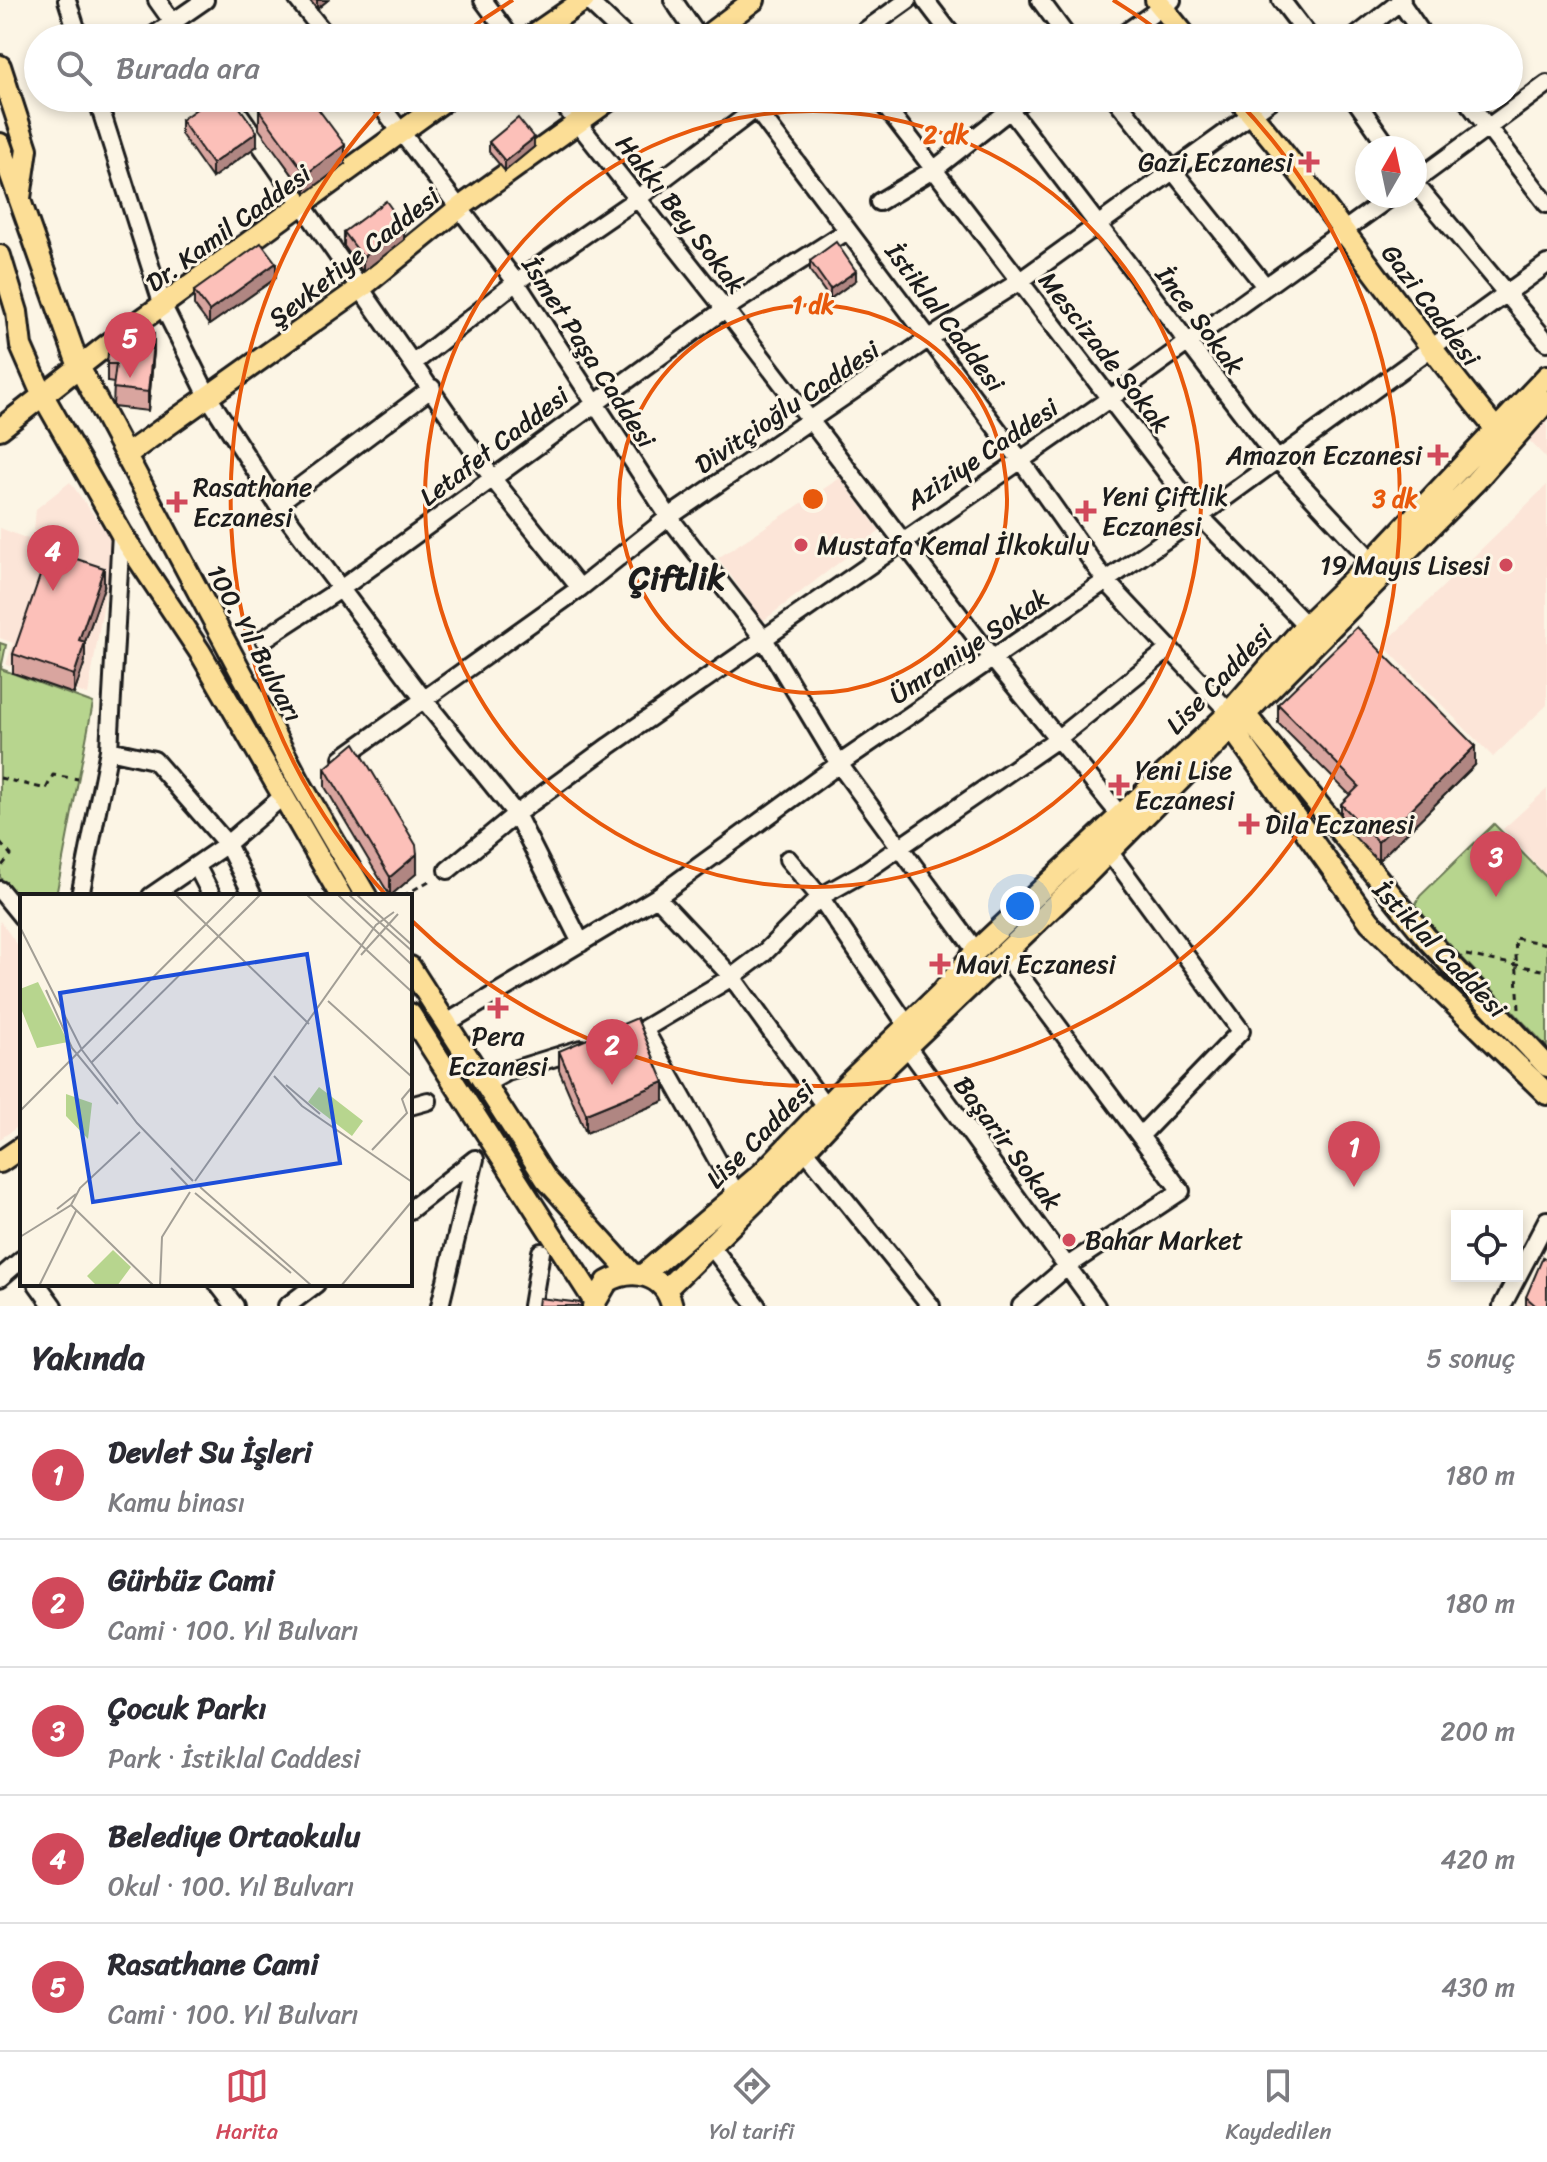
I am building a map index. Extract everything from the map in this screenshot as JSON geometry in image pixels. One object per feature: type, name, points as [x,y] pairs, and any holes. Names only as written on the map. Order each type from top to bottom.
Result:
[{"type":"main road","points":[[550,24],[586,0]]},
{"type":"main road","points":[[721,24],[754,0]]},
{"type":"main road","points":[[1163,3],[1177,24]]},
{"type":"main road","points":[[0,66],[27,149],[19,205]]},
{"type":"main road","name":"Dr. Kamil Caddesi","points":[[0,429],[42,394],[429,112]]},
{"type":"main road","name":"Şevketiye Caddesi","points":[[126,455],[362,287],[459,208],[590,112]]},
{"type":"main road","name":"Gazi Caddesi","points":[[1250,112],[1342,229],[1428,347],[1495,428]]},
{"type":"main road","name":"100. Yıl Bulvarı","points":[[0,144],[19,205],[79,367],[300,783],[365,894]]},
{"type":"main road","name":"100. Yıl Bulvarı","points":[[0,256],[8,313],[42,394],[121,533],[200,652],[340,894]]},
{"type":"main road","name":"Lise Caddesi","points":[[594,1304],[607,1282],[638,1274],[738,1197],[825,1106],[941,993],[976,951],[1120,815],[1234,718],[1306,625],[1372,561],[1547,376]]},
{"type":"main road","name":"Lise Caddesi","points":[[669,1298],[711,1246],[856,1095],[1004,954],[1234,718],[1475,482],[1547,401]]},
{"type":"main road","name":"İstiklal Caddesi","points":[[1234,718],[1452,965],[1547,1066]]},
{"type":"main road","name":"İstiklal Caddesi","points":[[1234,718],[1370,922],[1547,1094]]},
{"type":"main road","points":[[412,970],[546,1179],[638,1274],[669,1298]]},
{"type":"main road","points":[[412,1017],[594,1304]]},
{"type":"main road","points":[[0,1162],[20,1148]]},
{"type":"street","points":[[67,0],[75,24]]},
{"type":"street","points":[[157,0],[173,23],[205,0]]},
{"type":"street","points":[[298,0],[317,24]]},
{"type":"street","points":[[483,0],[501,24]]},
{"type":"street","points":[[586,0],[612,24]]},
{"type":"street","points":[[673,0],[691,24]]},
{"type":"street","points":[[875,24],[908,0]]},
{"type":"street","points":[[925,0],[943,24]]},
{"type":"street","points":[[1040,0],[1058,24]]},
{"type":"street","points":[[1281,0],[1299,24]]},
{"type":"street","points":[[1371,24],[1401,0],[1416,24]]},
{"type":"street","points":[[1136,24],[1163,3]]},
{"type":"street","points":[[1523,101],[1547,84]]},
{"type":"street","points":[[101,112],[163,306],[209,398],[277,504],[425,701],[516,814],[581,943]]},
{"type":"street","points":[[238,112],[415,362],[493,479],[580,588]]},
{"type":"street","name":"İsmet Paşa Caddesi","points":[[386,112],[516,282],[669,517],[764,639],[839,764],[976,951]]},
{"type":"street","name":"Hakkı Bey Sokak","points":[[569,112],[725,309],[992,658],[1120,815]]},
{"type":"street","points":[[415,362],[516,282],[638,198],[741,112]]},
{"type":"street","name":"İstiklal Caddesi","points":[[759,112],[1019,458],[1105,580],[1234,718]]},
{"type":"street","name":"Mescizade Sokak","points":[[890,112],[1112,397],[1200,516],[1306,625]]},
{"type":"street","points":[[879,202],[936,168],[995,112]]},
{"type":"street","name":"İnce Sokak","points":[[1012,112],[1277,459],[1372,561]]},
{"type":"street","points":[[1126,112],[1265,286]]},
{"type":"street","name":"Divitçioğlu Caddesi","points":[[333,764],[580,588],[669,517],[928,339],[1020,281],[1097,223],[1174,171],[1238,112]]},
{"type":"street","points":[[1364,112],[1381,136]]},
{"type":"street","points":[[1474,112],[1547,204]]},
{"type":"street","points":[[1427,173],[1508,112]]},
{"type":"street","points":[[1427,197],[1547,342]]},
{"type":"street","name":"Aziziye Caddesi","points":[[448,870],[516,814],[903,539],[1112,397],[1374,208]]},
{"type":"street","name":"Letafet Caddesi","points":[[264,639],[342,588],[593,402],[725,309],[847,231]]},
{"type":"street","name":"Ümraniye Sokak","points":[[445,1024],[657,897],[839,764],[1200,516],[1428,347],[1547,264]]},
{"type":"street","points":[[277,504],[432,388]]},
{"type":"street","points":[[80,894],[109,750],[121,533]]},
{"type":"street","points":[[485,1084],[507,1072],[644,1029],[732,977],[764,953],[820,897],[861,874],[1057,739],[1169,649]]},
{"type":"street","points":[[109,750],[154,760],[227,844],[252,894]]},
{"type":"street","points":[[154,894],[227,844],[282,797]]},
{"type":"street","points":[[1108,850],[1241,1031],[1140,1136]]},
{"type":"street","points":[[788,859],[820,897],[907,1025],[908,1048]]},
{"type":"street","points":[[196,865],[211,894]]},
{"type":"street","points":[[0,890],[20,915]]},
{"type":"street","points":[[657,897],[732,977],[825,1106]]},
{"type":"street","points":[[1004,954],[1181,1191],[1069,1265],[1021,1306]]},
{"type":"street","points":[[644,1029],[738,1197]]},
{"type":"street","name":"Başarir Sokak","points":[[908,1048],[1096,1306]]},
{"type":"street","points":[[412,1105],[428,1101]]},
{"type":"street","points":[[805,1150],[931,1306]]},
{"type":"street","points":[[412,1208],[475,1159],[440,1306]]},
{"type":"street","points":[[1502,1306],[1545,1228]]},
{"type":"street","points":[[711,1246],[757,1306]]},
{"type":"street","points":[[532,1306],[541,1252]]},
{"type":"street","points":[[0,1278],[20,1261]]},
{"type":"street","points":[[38,1286],[53,1306]]},
{"type":"street","points":[[220,1286],[235,1306]]},
{"type":"street","points":[[287,1306],[313,1286]]},
{"type":"path","points":[[0,778],[46,789],[53,775],[78,779]]},
{"type":"path","points":[[0,843],[11,855],[0,868]]},
{"type":"path","points":[[406,894],[448,870]]},
{"type":"path","points":[[1520,1019],[1515,938],[1547,944]]},
{"type":"path","points":[[1452,965],[1468,953],[1547,971]]},
{"type":"shaded area","points":[[1547,415],[1547,459],[1525,436]]},
{"type":"shaded area","name":"Mustafa Kemal İlkokulu","points":[[840,478],[880,531],[763,621],[718,558]]},
{"type":"shaded area","points":[[70,482],[114,543],[88,695],[6,665],[13,643],[0,638],[0,528],[33,541],[36,509]]},
{"type":"shaded area","name":"19 Mayıs Lisesi","points":[[1547,485],[1547,705],[1493,757],[1383,645]]},
{"type":"shaded area","points":[[1547,789],[1547,876],[1503,829]]},
{"type":"shaded area","points":[[0,921],[20,948],[20,1125],[0,1139]]},
{"type":"green space","points":[[0,643],[6,645],[1,669],[93,703],[56,894],[20,894],[20,902],[0,877]]},
{"type":"green space","points":[[1494,824],[1547,878],[1547,1047],[1414,907],[1420,896]]},
{"type":"building","points":[[192,112],[243,112],[257,132],[212,164],[181,120]]},
{"type":"building","points":[[260,112],[320,112],[345,145],[306,174]]},
{"type":"building","points":[[518,118],[534,138],[505,161],[489,142]]},
{"type":"building","points":[[386,201],[404,226],[363,257],[344,232]]},
{"type":"building","points":[[836,242],[856,271],[830,289],[810,261]]},
{"type":"building","points":[[261,243],[276,263],[209,311],[194,291]]},
{"type":"building","points":[[120,329],[154,333],[148,392],[113,388],[116,364],[107,364],[108,353],[118,354]]},
{"type":"building","points":[[49,550],[104,568],[79,640],[85,642],[74,675],[13,654]]},
{"type":"building","points":[[1357,627],[1475,746],[1378,842],[1341,804],[1359,786],[1278,704]]},
{"type":"building","points":[[355,743],[416,845],[417,854],[390,877],[325,768]]},
{"type":"building","points":[[637,1018],[664,1082],[586,1114],[559,1051]]},
{"type":"building","points":[[1543,1257],[1547,1260],[1547,1306],[1536,1306],[1526,1297]]},
{"type":"building","points":[[539,1298],[581,1303],[581,1306],[538,1306]]},
{"type":"place","name":"Gazi Eczanesi","points":[[1309,162]]},
{"type":"place","name":"Rasathane Cami","points":[[130,378]]},
{"type":"place","name":"Amazon Eczanesi","points":[[1438,455]]},
{"type":"place","name":"Rasathane Eczanesi","points":[[177,502]]},
{"type":"place","name":"Yeni Çiftlik Eczanesi","points":[[1086,511]]},
{"type":"place","name":"Mustafa Kemal İlkokulu","points":[[801,545]]},
{"type":"place","name":"19 Mayıs Lisesi","points":[[1506,565]]},
{"type":"place","name":"Belediye Ortaokulu","points":[[53,591]]},
{"type":"place","name":"Yeni Lise Eczanesi","points":[[1119,785]]},
{"type":"place","name":"Dila Eczanesi","points":[[1249,824]]},
{"type":"place","name":"Çocuk Parkı","points":[[1496,897]]},
{"type":"place","name":"Mavi Eczanesi","points":[[940,964]]},
{"type":"place","name":"Pera Eczanesi","points":[[498,1008]]},
{"type":"place","name":"Gürbüz Cami","points":[[612,1085]]},
{"type":"place","name":"Devlet Su İşleri","points":[[1354,1187]]},
{"type":"place","name":"Bahar Market","points":[[1069,1240]]},
{"type":"district","name":"Çiftlik","points":[[677,577]]}]
